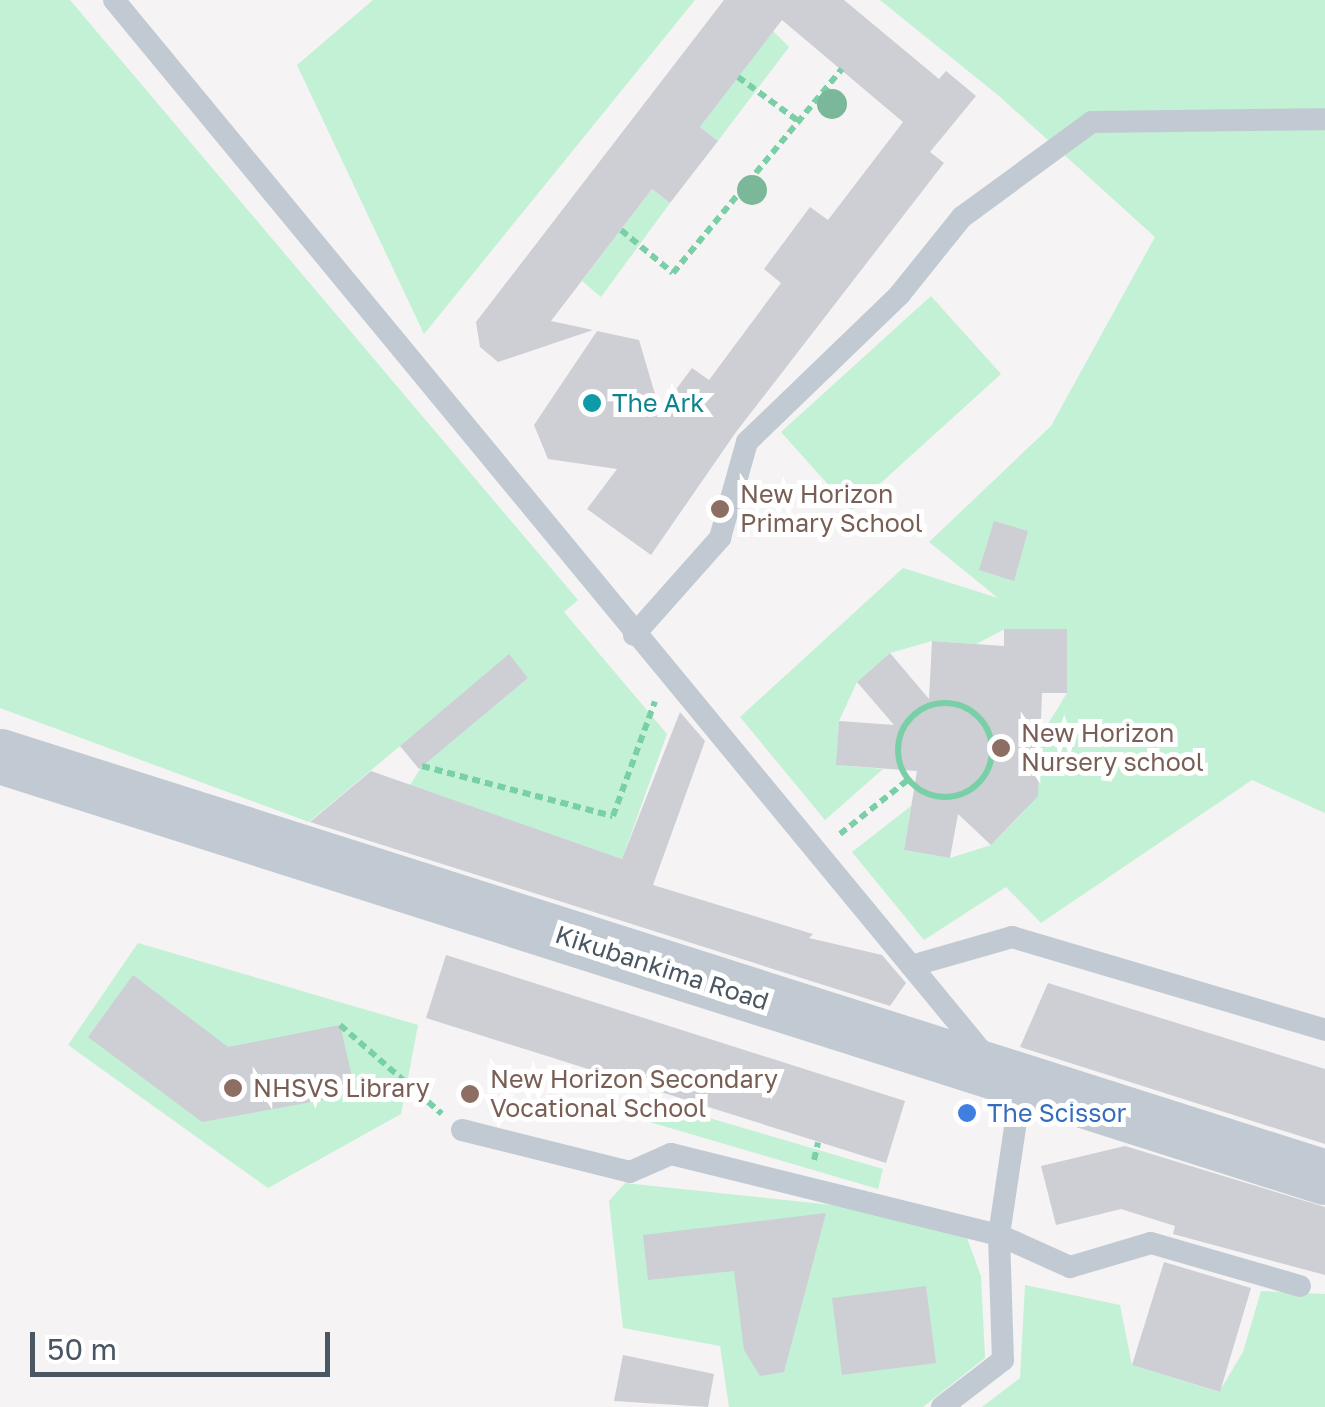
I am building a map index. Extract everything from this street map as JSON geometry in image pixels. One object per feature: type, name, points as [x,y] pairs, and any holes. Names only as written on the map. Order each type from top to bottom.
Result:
[{"type":"street","name":"Kikubankima Road","points":[[0,756],[1325,1177]]},
{"type":"lane","points":[[114,0],[1019,1101],[999,1235],[1003,1360],[942,1407]]},
{"type":"lane","points":[[634,636],[720,538],[747,442],[900,294],[962,217],[1092,122],[1325,119]]},
{"type":"lane","points":[[911,966],[1012,937],[1325,1030]]},
{"type":"lane","points":[[462,1130],[630,1172],[671,1154],[999,1235],[1070,1267],[1151,1243],[1300,1286]]},
{"type":"path","points":[[621,230],[673,273],[802,123],[842,69]]},
{"type":"path","points":[[738,77],[802,123]]},
{"type":"path","points":[[422,766],[613,816],[666,673]]},
{"type":"path","points":[[961,704],[987,725],[993,758],[976,787],[946,799],[914,788],[910,779],[897,759],[903,726],[928,705],[961,704]]},
{"type":"path","points":[[838,836],[910,779]]},
{"type":"path","points":[[340,1025],[462,1130]]},
{"type":"green space","points":[[0,0],[70,0],[578,600],[564,612],[667,734],[622,859],[410,785],[422,766],[528,678],[509,655],[309,822],[0,708]]},
{"type":"green space","points":[[373,0],[695,0],[424,334],[297,65]]},
{"type":"green space","points":[[880,0],[1325,0],[1325,813],[1252,780],[1041,923],[1006,887],[924,940],[852,852],[911,806],[904,850],[950,858],[991,845],[1024,811],[1039,781],[1040,737],[1067,693],[1067,629],[1005,629],[976,644],[932,641],[890,653],[857,682],[839,721],[837,765],[883,769],[825,820],[740,717],[903,568],[998,598],[929,542],[1051,426],[1155,237],[999,96]]},
{"type":"green space","points":[[773,31],[789,47],[718,141],[700,127]]},
{"type":"green space","points":[[652,189],[670,203],[601,297],[582,281]]},
{"type":"green space","points":[[931,296],[1001,374],[851,510],[781,432]]},
{"type":"green space","points":[[138,943],[418,1025],[401,1114],[268,1188],[68,1045]]},
{"type":"green space","points":[[651,1101],[883,1169],[878,1189],[646,1121]]},
{"type":"green space","points":[[625,1183],[851,1207],[967,1238],[981,1276],[985,1358],[923,1407],[729,1407],[720,1346],[623,1328],[609,1201]]},
{"type":"green space","points":[[1025,1285],[1120,1305],[1132,1365],[1219,1392],[1243,1352],[1261,1291],[1325,1294],[1325,1407],[982,1407],[1020,1378]]},
{"type":"building","points":[[724,0],[844,0],[939,79],[946,71],[976,96],[930,152],[944,163],[736,432],[651,555],[587,509],[617,469],[548,459],[534,425],[597,331],[639,340],[660,411],[692,368],[709,380],[781,283],[764,269],[810,207],[828,220],[903,122],[782,20],[700,127],[718,141],[670,203],[652,189],[551,321],[593,330],[498,362],[480,347],[476,322]]},
{"type":"building","points":[[994,521],[1028,531],[1014,581],[979,570]]},
{"type":"building","points":[[1004,629],[1067,629],[1067,693],[1042,693],[1038,796],[991,845],[958,814],[950,858],[904,850],[917,771],[836,765],[839,721],[894,725],[857,682],[890,653],[929,699],[932,641],[1004,646]]},
{"type":"building","points":[[509,654],[528,678],[419,769],[400,746]]},
{"type":"building","points":[[680,712],[705,741],[653,885],[813,934],[809,938],[882,955],[906,983],[890,1006],[310,822],[371,771],[622,859]]},
{"type":"building","points":[[446,955],[905,1101],[886,1163],[426,1018]]},
{"type":"building","points":[[133,975],[228,1047],[340,1025],[356,1094],[202,1122],[88,1037]]},
{"type":"building","points":[[1048,983],[1325,1069],[1325,1144],[1020,1047]]},
{"type":"building","points":[[1125,1146],[1325,1207],[1325,1275],[1173,1234],[1175,1226],[1121,1209],[1056,1225],[1041,1166]]},
{"type":"building","points":[[826,1213],[784,1372],[760,1376],[744,1350],[734,1271],[648,1280],[643,1235]]},
{"type":"building","points":[[1164,1262],[1251,1288],[1220,1392],[1132,1365]]},
{"type":"building","points":[[926,1286],[936,1363],[842,1375],[832,1298]]},
{"type":"building","points":[[623,1355],[714,1374],[708,1407],[614,1401]]},
{"type":"place","name":"The Ark","points":[[592,403]]},
{"type":"place","name":"New Horizon Primary School","points":[[720,509]]},
{"type":"place","name":"New Horizon Nursery school","points":[[1001,748]]},
{"type":"place","name":"NHSVS Library","points":[[233,1088]]},
{"type":"place","name":"New Horizon Secondary Vocational School","points":[[470,1094]]},
{"type":"place","name":"The Scissor","points":[[967,1113]]}]
